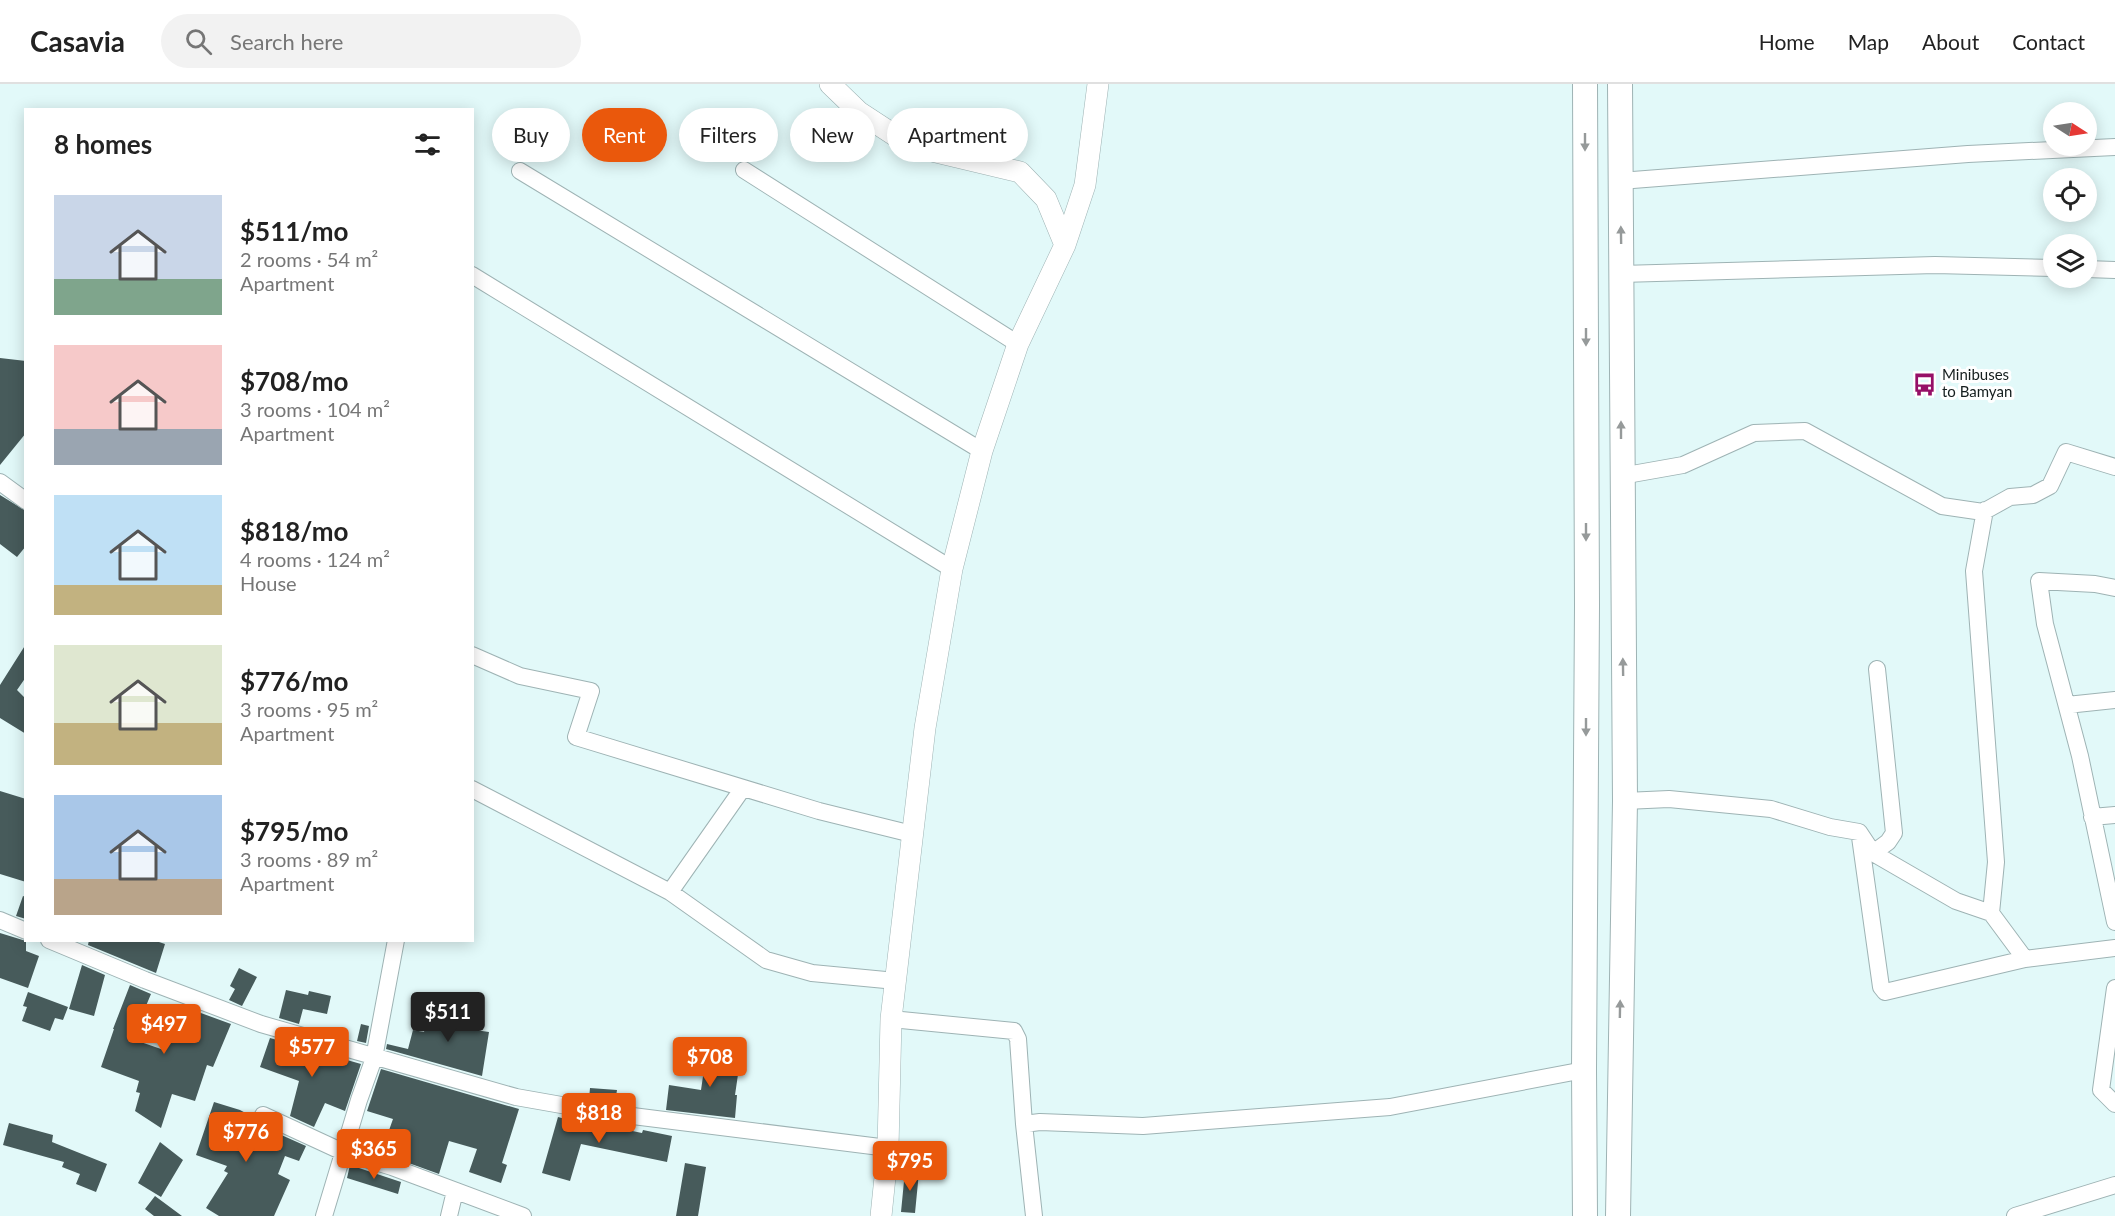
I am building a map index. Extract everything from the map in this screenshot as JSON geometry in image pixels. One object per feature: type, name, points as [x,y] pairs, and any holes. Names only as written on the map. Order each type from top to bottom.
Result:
[{"type":"main road","points":[[1585,84],[1587,606],[1585,1216]]},
{"type":"main road","points":[[1618,1216],[1625,801],[1620,84]]},
{"type":"street","points":[[830,84],[859,112],[911,146],[1020,172],[1046,199],[1065,245]]},
{"type":"street","points":[[881,1216],[888,1148],[891,1019],[925,728],[952,569],[982,451],[1018,344],[1065,245],[1085,185],[1098,84]]},
{"type":"street","points":[[1620,181],[1968,154],[2115,147]]},
{"type":"street","points":[[744,170],[1018,344]]},
{"type":"street","points":[[520,171],[982,451]]},
{"type":"street","points":[[1622,274],[1935,265],[2043,268]]},
{"type":"street","points":[[2097,269],[2115,270]]},
{"type":"street","points":[[474,276],[952,569]]},
{"type":"street","points":[[1621,476],[1683,465],[1754,433],[1805,431],[1942,506],[1985,510],[2010,497],[2033,495],[2050,486],[2066,452],[2115,467]]},
{"type":"street","points":[[0,482],[24,500]]},
{"type":"street","points":[[1985,510],[1974,572],[1996,862],[1991,914]]},
{"type":"street","points":[[2115,588],[2095,584],[2039,581],[2046,624],[2080,756],[2115,922]]},
{"type":"street","points":[[474,655],[520,676],[591,691],[576,737],[819,811],[912,834]]},
{"type":"street","points":[[1873,853],[1888,842],[1894,833],[1877,669]]},
{"type":"street","points":[[2067,705],[2115,700]]},
{"type":"street","points":[[670,892],[743,788]]},
{"type":"street","points":[[474,790],[670,892],[766,960],[812,973],[896,981]]},
{"type":"street","points":[[1625,801],[1669,799],[1771,809],[1859,832],[1873,853],[1956,901],[1991,914],[2025,959]]},
{"type":"street","points":[[2092,817],[2115,815]]},
{"type":"street","points":[[1859,832],[1881,987],[1885,992],[2025,959],[2115,948]]},
{"type":"street","points":[[0,920],[24,930]]},
{"type":"street","points":[[54,942],[261,1024],[516,1097],[601,1112],[888,1148]]},
{"type":"street","points":[[324,1216],[374,1058],[396,942]]},
{"type":"street","points":[[2115,988],[2108,1088],[2115,1104]]},
{"type":"street","points":[[891,1019],[1014,1031],[1018,1039],[1034,1216]]},
{"type":"street","points":[[1024,1124],[1040,1122],[1143,1126],[1390,1107],[1584,1070]]},
{"type":"street","points":[[263,1115],[343,1152],[392,1167],[523,1216]]},
{"type":"street","points":[[2015,1216],[2115,1185]]},
{"type":"street","points":[[449,1216],[455,1191]]},
{"type":"building","points":[[0,358],[24,361],[24,435],[0,465]]},
{"type":"building","points":[[0,495],[24,510],[24,548],[17,557],[0,544]]},
{"type":"building","points":[[24,647],[24,680],[17,690],[24,697],[24,733],[0,718],[0,685]]},
{"type":"building","points":[[0,791],[24,798],[24,881],[0,874]]},
{"type":"building","points":[[23,896],[24,896],[24,918],[16,916]]},
{"type":"building","points":[[0,933],[24,940],[26,951],[39,956],[28,988],[0,978]]},
{"type":"building","points":[[89,942],[159,942],[165,944],[156,973],[88,945]]},
{"type":"building","points":[[82,965],[105,975],[94,1016],[69,1009]]},
{"type":"building","points":[[239,968],[257,977],[242,1006],[229,1000],[235,989],[230,986]]},
{"type":"building","points":[[130,985],[151,994],[132,1039],[161,1049],[179,1005],[231,1024],[213,1067],[207,1065],[195,1101],[172,1094],[161,1128],[135,1111],[140,1093],[136,1092],[139,1081],[101,1067]]},
{"type":"building","points":[[286,990],[308,995],[309,991],[331,996],[327,1014],[303,1009],[299,1024],[279,1018]]},
{"type":"building","points":[[28,992],[68,1007],[63,1020],[55,1018],[50,1031],[22,1021],[27,1007],[23,1006]]},
{"type":"building","points":[[431,1007],[464,1016],[461,1028],[489,1032],[482,1076],[386,1049],[387,1044],[408,1049],[413,1030],[424,1032]]},
{"type":"building","points":[[361,1024],[369,1026],[366,1043],[357,1041]]},
{"type":"building","points":[[270,1038],[361,1064],[345,1111],[325,1103],[314,1127],[290,1116],[299,1081],[260,1067]]},
{"type":"building","points":[[707,1049],[741,1054],[735,1095],[737,1095],[735,1118],[666,1110],[669,1085],[701,1090]]},
{"type":"building","points":[[381,1069],[519,1109],[502,1163],[507,1165],[501,1183],[469,1172],[477,1149],[449,1141],[439,1174],[381,1153],[393,1119],[367,1111]]},
{"type":"building","points":[[590,1088],[617,1090],[615,1103],[589,1099]]},
{"type":"building","points":[[214,1102],[240,1110],[253,1117],[259,1125],[306,1146],[299,1161],[285,1156],[278,1174],[290,1180],[274,1216],[219,1216],[206,1208],[228,1173],[224,1171],[227,1166],[196,1155]]},
{"type":"building","points":[[558,1117],[587,1125],[587,1120],[614,1124],[613,1127],[642,1133],[643,1130],[672,1136],[667,1162],[581,1144],[570,1181],[542,1173]]},
{"type":"building","points":[[9,1123],[53,1135],[52,1142],[107,1164],[96,1192],[76,1184],[80,1174],[62,1167],[64,1162],[3,1145]]},
{"type":"building","points":[[160,1142],[183,1160],[161,1197],[138,1183]]},
{"type":"building","points":[[685,1163],[706,1167],[698,1216],[676,1216]]},
{"type":"building","points":[[350,1165],[401,1182],[398,1194],[347,1178]]},
{"type":"building","points":[[905,1171],[919,1172],[915,1213],[901,1212]]},
{"type":"building","points":[[155,1196],[182,1216],[154,1216],[145,1209]]},
{"type":"place","name":"Minibuses to Bamyan","points":[[1924,384]]}]
